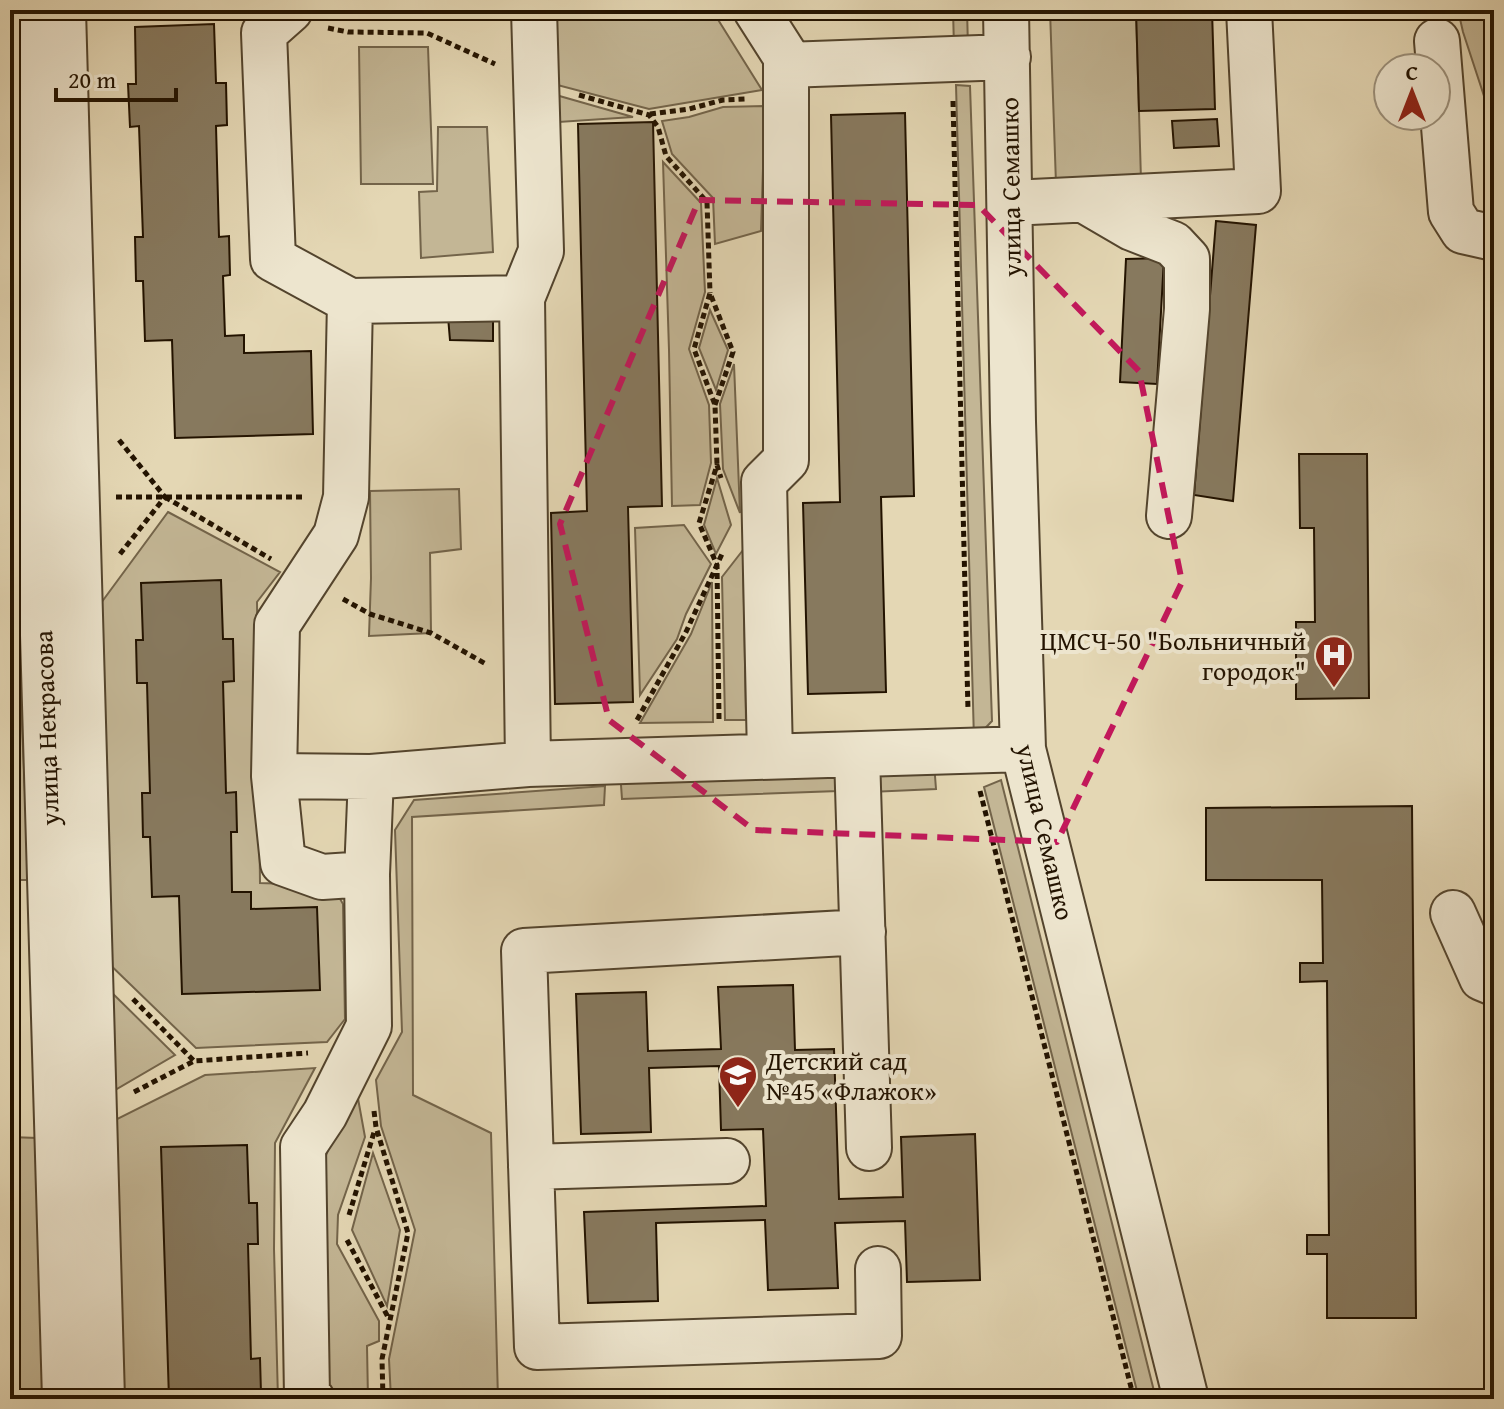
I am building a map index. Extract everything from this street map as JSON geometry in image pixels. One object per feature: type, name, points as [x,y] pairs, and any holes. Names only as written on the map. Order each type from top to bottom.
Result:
[{"type":"street","name":"улица Некрасова","points":[[25,10],[65,1399]]},
{"type":"street","name":"улица Некрасова","points":[[63,10],[102,1399]]},
{"type":"street","points":[[290,10],[264,33],[273,259],[350,301],[522,298]]},
{"type":"street","points":[[528,764],[522,298],[541,251],[534,10]]},
{"type":"street","points":[[756,10],[786,57],[786,460],[764,482],[770,756]]},
{"type":"street","name":"улица Семашко","points":[[1006,10],[1013,422],[1023,749],[1186,1399]]},
{"type":"street","points":[[1010,203],[1258,191],[1249,10]]},
{"type":"street","points":[[1437,41],[1451,212],[1463,231],[1494,238]]},
{"type":"street","points":[[786,81],[1008,57]]},
{"type":"street","points":[[1084,200],[1132,228],[1173,244],[1187,259],[1187,309],[1169,516]]},
{"type":"street","points":[[350,301],[346,497],[336,535],[277,625],[274,776],[283,863],[322,877],[367,874]]},
{"type":"street","points":[[274,776],[371,777],[528,764],[1023,749]]},
{"type":"street","points":[[857,755],[869,1148]]},
{"type":"street","points":[[312,1399],[307,1396],[303,1147],[325,1114],[369,1026],[367,874],[371,777]]},
{"type":"street","points":[[1453,913],[1482,978],[1494,983]]},
{"type":"street","points":[[863,932],[524,951],[537,1347],[879,1336],[878,1269]]},
{"type":"street","points":[[531,1167],[727,1161]]},
{"type":"path","points":[[649,115],[689,109],[786,81]]},
{"type":"path","points":[[707,202],[710,293],[694,349],[715,405],[717,465],[722,479]]},
{"type":"path","points":[[710,293],[733,352],[715,405]]},
{"type":"path","points":[[717,465],[699,523],[717,565],[720,758]]},
{"type":"path","points":[[76,497],[346,497]]},
{"type":"path","points":[[165,497],[370,614],[431,633],[527,687]]},
{"type":"path","points":[[612,761],[686,632],[723,551]]},
{"type":"path","points":[[90,955],[194,1061]]},
{"type":"path","points":[[94,1113],[194,1061],[356,1052]]},
{"type":"path","points":[[373,1103],[376,1127],[408,1233],[382,1359],[383,1399]]},
{"type":"path","points":[[348,1217],[376,1127]]},
{"type":"path","points":[[343,1232],[390,1320]]},
{"type":"highlighted area","points":[[699,200],[978,205],[1139,371],[1182,582],[1057,842],[754,830],[609,720],[560,524]]},
{"type":"shaded area","points":[[540,10],[712,10],[762,90],[649,109],[542,81]]},
{"type":"shaded area","points":[[953,10],[967,10],[968,47],[954,47]]},
{"type":"shaded area","points":[[1050,10],[1136,10],[1141,180],[1056,184]]},
{"type":"shaded area","points":[[1458,10],[1494,10],[1494,99],[1485,99]]},
{"type":"shaded area","points":[[359,47],[428,47],[433,184],[361,184]]},
{"type":"shaded area","points":[[956,85],[970,86],[992,721],[974,740]]},
{"type":"shaded area","points":[[542,91],[633,117],[544,123]]},
{"type":"shaded area","points":[[765,106],[761,231],[715,244],[713,198],[672,154],[662,121],[723,107]]},
{"type":"shaded area","points":[[438,127],[487,127],[493,252],[421,258],[419,192],[437,191]]},
{"type":"shaded area","points":[[663,162],[701,203],[705,292],[689,349],[709,405],[711,463],[700,505],[672,506]]},
{"type":"shaded area","points":[[710,310],[728,350],[716,390],[699,348]]},
{"type":"shaded area","points":[[734,364],[740,513],[723,469],[720,404]]},
{"type":"shaded area","points":[[717,478],[731,525],[716,554],[704,525]]},
{"type":"shaded area","points":[[459,489],[461,549],[430,553],[431,633],[369,636],[370,491]]},
{"type":"shaded area","points":[[168,512],[280,572],[257,602],[260,883],[319,885],[335,890],[343,904],[345,1019],[327,1042],[196,1048],[98,953],[90,618]]},
{"type":"shaded area","points":[[684,525],[711,564],[677,639],[640,695],[635,528]]},
{"type":"shaded area","points":[[743,550],[746,720],[725,720],[722,577]]},
{"type":"shaded area","points":[[712,582],[713,722],[640,723],[691,634]]},
{"type":"shaded area","points":[[21,703],[29,880],[10,880],[10,704]]},
{"type":"shaded area","points":[[934,763],[936,789],[870,792],[869,765]]},
{"type":"shaded area","points":[[836,765],[838,791],[622,799],[620,771]]},
{"type":"shaded area","points":[[1001,780],[1156,1399],[1139,1399],[984,787]]},
{"type":"shaded area","points":[[605,786],[604,805],[412,817],[413,1095],[491,1133],[498,1399],[391,1399],[389,1359],[415,1230],[381,1126],[376,1080],[402,1032],[395,830],[414,800]]},
{"type":"shaded area","points":[[98,979],[175,1055],[103,1097]]},
{"type":"shaded area","points":[[315,1068],[275,1143],[278,1399],[112,1399],[105,1125],[205,1075]]},
{"type":"shaded area","points":[[355,1082],[365,1137],[338,1215],[337,1244],[379,1321],[379,1341],[367,1346],[368,1399],[348,1399],[325,1387],[323,1163]]},
{"type":"shaded area","points":[[10,1137],[37,1138],[44,1399],[10,1399]]},
{"type":"shaded area","points":[[373,1153],[400,1230],[387,1306],[352,1230]]},
{"type":"building","points":[[1136,10],[1212,10],[1215,109],[1139,111]]},
{"type":"building","points":[[214,24],[216,83],[226,83],[227,125],[216,126],[219,237],[229,236],[230,275],[223,276],[225,336],[244,335],[244,353],[311,351],[313,434],[175,438],[172,340],[145,341],[143,281],[136,281],[135,237],[143,237],[139,126],[130,127],[128,84],[136,84],[135,27]]},
{"type":"building","points":[[1485,99],[1494,99],[1494,172],[1491,172]]},
{"type":"building","points":[[905,113],[914,496],[881,497],[886,692],[808,694],[803,503],[840,502],[831,115]]},
{"type":"building","points":[[1217,119],[1219,146],[1174,148],[1172,121]]},
{"type":"building","points":[[653,122],[662,506],[628,507],[633,702],[555,704],[551,513],[587,511],[578,124]]},
{"type":"building","points":[[1216,221],[1256,225],[1233,501],[1194,495]]},
{"type":"building","points":[[1164,258],[1157,384],[1120,382],[1126,259]]},
{"type":"building","points":[[493,304],[493,341],[450,340],[447,305]]},
{"type":"building","points":[[1299,454],[1367,454],[1369,698],[1296,699],[1296,622],[1315,622],[1314,528],[1300,528]]},
{"type":"building","points":[[221,580],[223,639],[233,639],[234,681],[223,682],[226,793],[236,792],[237,832],[231,832],[232,892],[251,892],[251,909],[317,907],[320,990],[182,994],[179,896],[152,897],[150,837],[143,837],[142,793],[150,793],[147,683],[137,683],[136,640],[143,640],[141,583]]},
{"type":"building","points":[[1412,806],[1416,1318],[1327,1318],[1327,1254],[1307,1254],[1307,1235],[1329,1235],[1327,981],[1300,982],[1300,963],[1323,963],[1322,880],[1206,880],[1206,808]]},
{"type":"building","points":[[793,985],[795,1050],[834,1049],[839,1199],[903,1197],[901,1137],[975,1134],[980,1280],[907,1282],[905,1221],[835,1223],[838,1288],[768,1290],[765,1220],[656,1223],[658,1301],[588,1303],[584,1212],[766,1206],[763,1129],[721,1130],[719,1066],[649,1068],[651,1132],[581,1134],[576,994],[646,992],[648,1051],[721,1049],[718,987]]},
{"type":"building","points":[[247,1145],[249,1203],[257,1203],[258,1244],[248,1244],[251,1359],[260,1358],[261,1393],[252,1394],[252,1399],[169,1399],[161,1147]]},
{"type":"place","name":"ЦМСЧ-50 \"Больничный городок\"","points":[[1334,689]]},
{"type":"place","name":"Детский сад №45 «Флажок»","points":[[738,1109]]}]
